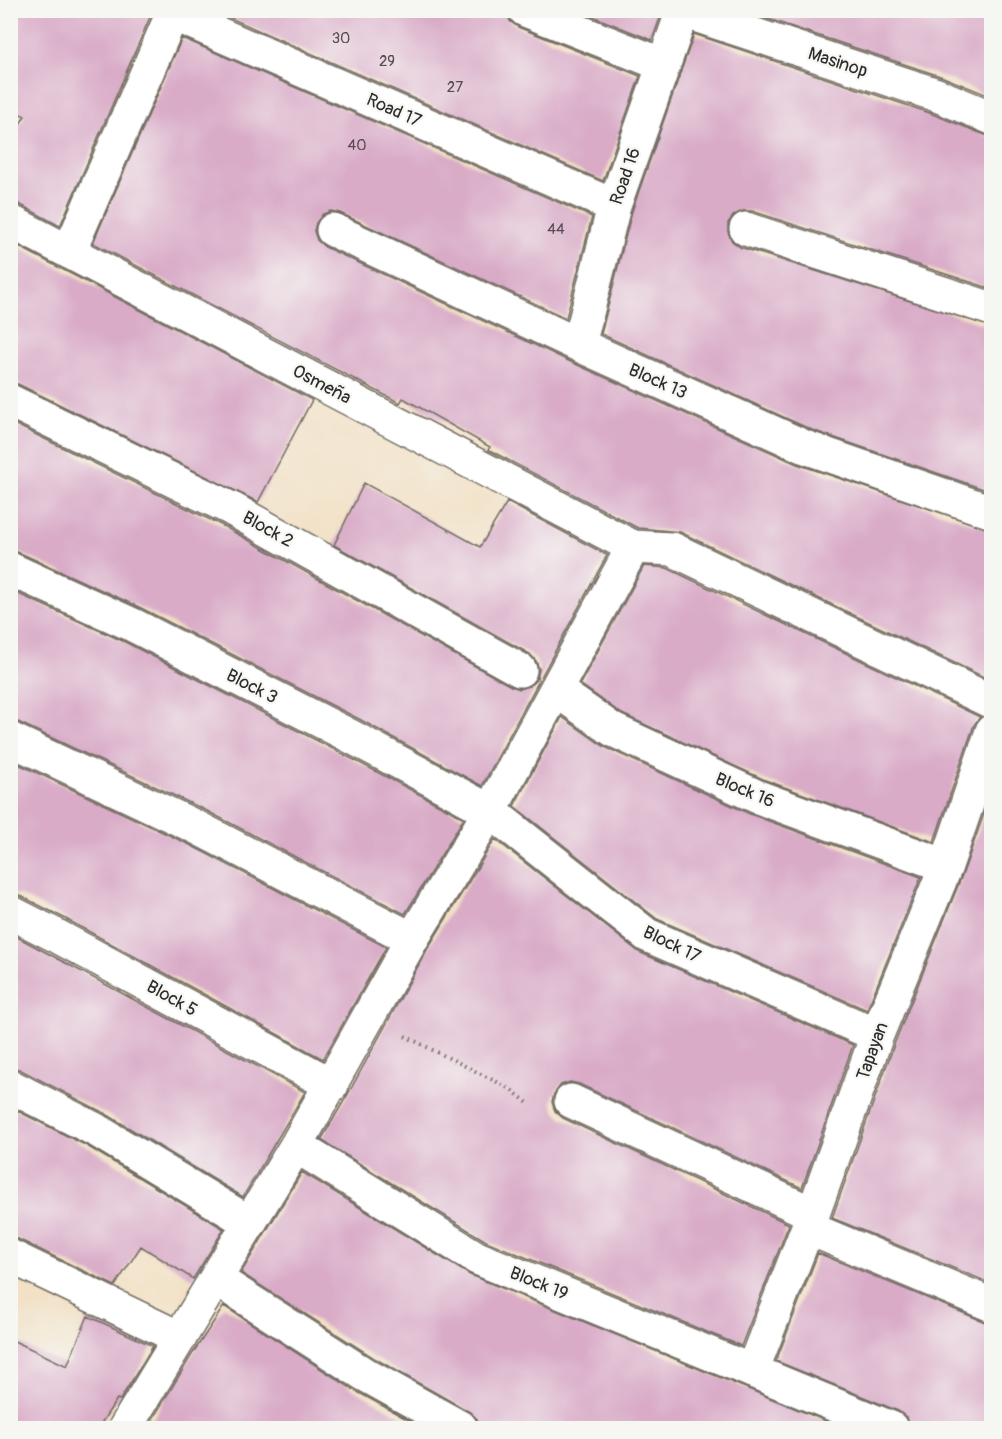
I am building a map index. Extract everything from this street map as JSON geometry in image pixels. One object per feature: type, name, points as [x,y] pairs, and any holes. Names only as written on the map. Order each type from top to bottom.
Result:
[{"type":"street","points":[[525,10],[664,65]]},
{"type":"street","name":"Road 16","points":[[579,345],[614,206],[683,11]]},
{"type":"street","name":"Masinop","points":[[683,11],[937,95],[992,118]]},
{"type":"street","points":[[69,252],[174,12]]},
{"type":"street","name":"Road 17","points":[[174,12],[614,206]]},
{"type":"street","name":"Osmeña","points":[[10,221],[633,547]]},
{"type":"street","points":[[746,229],[992,309]]},
{"type":"street","name":"Block 13","points":[[333,230],[579,345],[806,447],[992,512]]},
{"type":"street","name":"Block 2","points":[[10,401],[232,509],[520,670]]},
{"type":"street","points":[[125,1428],[332,1086],[412,939],[490,811],[633,547],[672,549],[992,702]]},
{"type":"street","name":"Block 3","points":[[10,569],[133,625],[350,736],[490,811]]},
{"type":"street","name":"Block 16","points":[[556,690],[613,730],[758,797],[946,866]]},
{"type":"street","name":"Tapayan","points":[[752,1371],[811,1221],[877,1035],[985,775],[992,731]]},
{"type":"street","points":[[10,739],[198,828],[412,939]]},
{"type":"street","name":"Block 17","points":[[490,811],[646,934],[877,1035]]},
{"type":"street","name":"Block 5","points":[[10,912],[55,934],[332,1086]]},
{"type":"street","points":[[10,1086],[96,1130],[250,1223]]},
{"type":"street","points":[[571,1101],[811,1221],[992,1305]]},
{"type":"street","name":"Block 19","points":[[296,1146],[477,1258],[891,1428]]},
{"type":"street","points":[[10,1256],[180,1338]]},
{"type":"street","points":[[216,1280],[364,1374],[460,1428]]},
{"type":"path","points":[[369,1018],[509,1088]]},
{"type":"building","points":[[18,10],[153,10],[60,226],[19,204],[10,202],[10,140],[25,116],[10,109],[10,28]]},
{"type":"building","points":[[212,10],[507,10],[510,21],[518,27],[640,76],[603,181]]},
{"type":"building","points":[[577,10],[663,10],[652,40]]},
{"type":"building","points":[[741,10],[992,10],[992,97],[943,77]]},
{"type":"building","points":[[694,34],[992,136],[992,289],[752,211],[743,211],[734,215],[728,223],[728,232],[732,241],[740,247],[992,327],[992,492],[812,430],[601,334],[632,211]]},
{"type":"building","points":[[182,38],[592,217],[566,318],[340,213],[331,211],[323,214],[316,223],[314,231],[317,240],[325,247],[797,464],[992,530],[992,681],[680,532],[638,528],[488,450],[490,447],[403,398],[400,403],[93,243]]},
{"type":"building","points":[[10,242],[312,400],[258,502],[18,384],[10,383]]},
{"type":"building","points":[[10,422],[223,526],[520,689],[529,686],[537,679],[539,669],[530,654],[334,545],[364,483],[480,547],[507,502],[607,555],[482,786],[359,719],[141,608],[18,552],[10,551]]},
{"type":"building","points":[[644,566],[667,568],[980,717],[974,725],[934,842],[765,780],[622,714],[580,684]]},
{"type":"building","points":[[10,590],[125,642],[464,818],[405,914],[207,811],[18,722],[10,721]]},
{"type":"building","points":[[562,717],[605,747],[750,814],[921,877],[867,1010],[657,919],[514,806]]},
{"type":"building","points":[[10,760],[190,845],[386,947],[323,1059],[64,918],[19,895],[10,894]]},
{"type":"building","points":[[992,791],[992,1284],[832,1218],[895,1042],[963,873]]},
{"type":"building","points":[[495,839],[639,952],[853,1045],[802,1188],[579,1084],[570,1082],[561,1085],[554,1094],[552,1102],[555,1111],[563,1118],[789,1224],[741,1346],[486,1241],[321,1140],[428,948]]},
{"type":"building","points":[[10,933],[305,1092],[243,1197],[106,1114],[19,1069],[10,1068]]},
{"type":"building","points":[[10,1107],[87,1146],[224,1229],[193,1279],[141,1246],[115,1286],[10,1237]]},
{"type":"building","points":[[302,1172],[470,1275],[843,1428],[480,1428],[477,1419],[470,1412],[374,1358],[241,1273]]},
{"type":"building","points":[[818,1253],[992,1323],[992,1428],[909,1428],[906,1417],[898,1411],[776,1361]]},
{"type":"building","points":[[224,1306],[354,1390],[423,1428],[167,1428],[152,1420]]},
{"type":"building","points":[[88,1316],[153,1346],[120,1400],[117,1399],[98,1428],[10,1428],[10,1339],[67,1366]]}]
